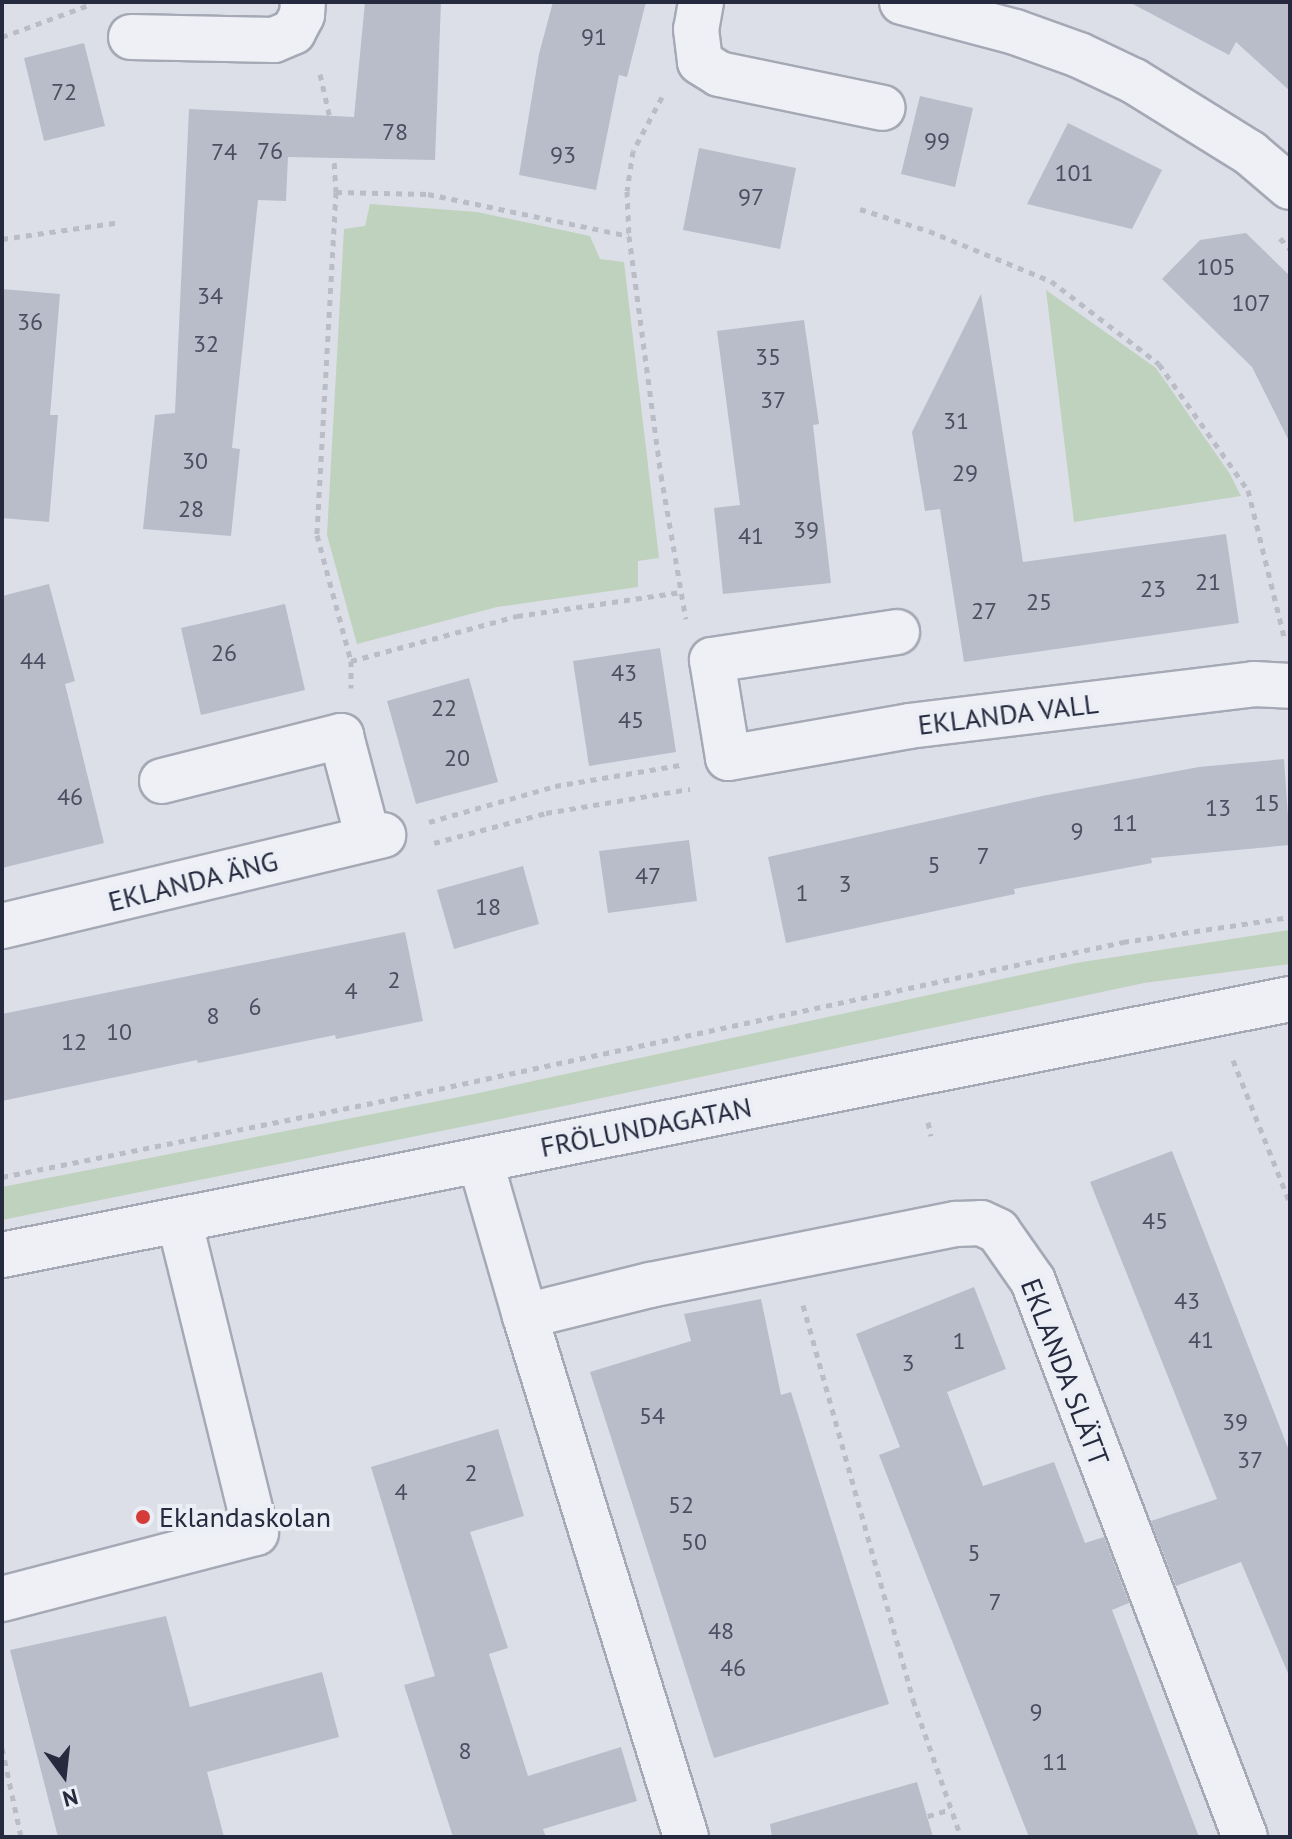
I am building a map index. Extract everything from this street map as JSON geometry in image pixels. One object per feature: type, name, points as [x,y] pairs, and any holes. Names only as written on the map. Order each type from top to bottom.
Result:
[{"type":"street","points":[[701,2],[696,29],[700,62],[719,74],[883,108]]},
{"type":"street","points":[[902,2],[1015,32],[1079,55],[1134,81],[1250,153],[1290,187]]},
{"type":"street","points":[[131,37],[274,40],[298,17]]},
{"type":"street","points":[[728,758],[712,660],[897,632]]},
{"type":"street","name":"EKLANDA VALL","points":[[728,758],[909,726],[1254,684],[1288,667]]},
{"type":"street","points":[[162,781],[341,736],[375,836]]},
{"type":"street","name":"EKLANDA ÄNG","points":[[2,926],[375,836]]},
{"type":"street","name":"FRÖLUNDAGATAN","points":[[2,1255],[1290,999]]},
{"type":"street","points":[[480,1160],[686,1837]]},
{"type":"street","points":[[2,1599],[256,1533],[179,1220]]},
{"type":"street","name":"EKLANDA SLÄTT","points":[[525,1316],[650,1285],[956,1224],[981,1223],[998,1231],[1033,1281],[1245,1837]]},
{"type":"path","points":[[2,37],[97,2]]},
{"type":"path","points":[[298,17],[327,97],[335,155],[336,192],[317,535],[351,661],[350,700],[341,736]]},
{"type":"path","points":[[700,62],[663,96],[633,151],[627,191],[629,236],[681,592],[694,637],[712,660]]},
{"type":"path","points":[[336,192],[428,194],[629,236]]},
{"type":"path","points":[[860,209],[929,231],[1051,281],[1159,364],[1248,490],[1288,667]]},
{"type":"path","points":[[2,239],[121,222]]},
{"type":"path","points":[[1269,228],[1290,249]]},
{"type":"path","points":[[351,661],[517,616],[594,602],[681,592]]},
{"type":"path","points":[[375,836],[555,786],[728,758]]},
{"type":"path","points":[[2,1177],[392,1099],[1123,942],[1290,917]]},
{"type":"path","points":[[1228,1047],[1290,1203]]},
{"type":"path","points":[[790,1256],[913,1700],[961,1837]]},
{"type":"path","points":[[2,1748],[21,1837]]},
{"type":"path","points":[[859,1837],[951,1809]]},
{"type":"green space","points":[[370,204],[477,212],[590,236],[600,259],[624,262],[659,558],[638,561],[638,587],[497,607],[357,644],[327,535],[344,229],[365,226]]},
{"type":"green space","points":[[1046,290],[1156,368],[1230,474],[1241,496],[1074,522]]},
{"type":"green space","points":[[1290,930],[1290,964],[1144,983],[564,1106],[2,1220],[2,1187],[474,1094],[1076,963]]},
{"type":"building","points":[[365,2],[441,2],[435,160],[288,157],[286,201],[258,200],[232,448],[240,449],[231,536],[143,529],[155,415],[175,413],[189,109],[354,117]]},
{"type":"building","points":[[553,2],[646,2],[627,77],[619,75],[596,190],[519,175],[539,54]]},
{"type":"building","points":[[1129,2],[1290,2],[1290,91],[1236,42],[1229,55]]},
{"type":"building","points":[[84,43],[105,126],[44,141],[24,58]]},
{"type":"building","points":[[920,96],[973,108],[955,187],[901,174]]},
{"type":"building","points":[[1068,123],[1162,170],[1132,229],[1027,204]]},
{"type":"building","points":[[699,148],[796,168],[780,249],[683,230]]},
{"type":"building","points":[[1246,233],[1290,276],[1290,443],[1252,367],[1162,279],[1200,240]]},
{"type":"building","points":[[2,289],[60,294],[50,415],[58,415],[49,522],[2,518]]},
{"type":"building","points":[[981,294],[1023,562],[1226,534],[1239,623],[964,662],[940,509],[925,511],[912,432]]},
{"type":"building","points":[[804,320],[819,424],[813,425],[831,583],[723,594],[714,508],[740,505],[717,331]]},
{"type":"building","points":[[49,584],[75,681],[65,684],[104,843],[2,868],[2,596]]},
{"type":"building","points":[[285,604],[305,690],[201,715],[181,628]]},
{"type":"building","points":[[660,648],[676,752],[589,766],[573,661]]},
{"type":"building","points":[[469,678],[498,782],[416,804],[387,701]]},
{"type":"building","points":[[1284,759],[1290,845],[1151,858],[1152,863],[1014,889],[1015,894],[786,943],[768,857],[1042,796],[1199,767]]},
{"type":"building","points":[[689,840],[697,901],[608,913],[599,851]]},
{"type":"building","points":[[523,866],[539,924],[454,949],[437,890]]},
{"type":"building","points":[[405,932],[423,1021],[198,1063],[197,1060],[2,1101],[2,1014]]},
{"type":"building","points":[[1172,1151],[1290,1453],[1290,1678],[1241,1562],[1176,1586],[1151,1521],[1217,1499],[1090,1182]]},
{"type":"building","points":[[974,1287],[1006,1369],[947,1392],[983,1486],[1054,1462],[1085,1543],[1104,1537],[1129,1603],[1112,1610],[1199,1837],[1029,1837],[879,1455],[900,1447],[856,1334]]},
{"type":"building","points":[[761,1299],[781,1395],[791,1392],[889,1704],[714,1758],[590,1372],[691,1341],[684,1314]]},
{"type":"building","points":[[498,1429],[524,1516],[470,1532],[508,1648],[489,1654],[528,1776],[621,1747],[637,1801],[543,1829],[546,1837],[453,1837],[404,1685],[435,1676],[371,1467]]},
{"type":"building","points":[[166,1616],[190,1707],[322,1672],[339,1737],[207,1772],[224,1837],[58,1837],[10,1650]]},
{"type":"building","points":[[917,1782],[933,1837],[772,1837],[770,1824]]},
{"type":"place","name":"Eklandaskolan","points":[[143,1517]]}]
